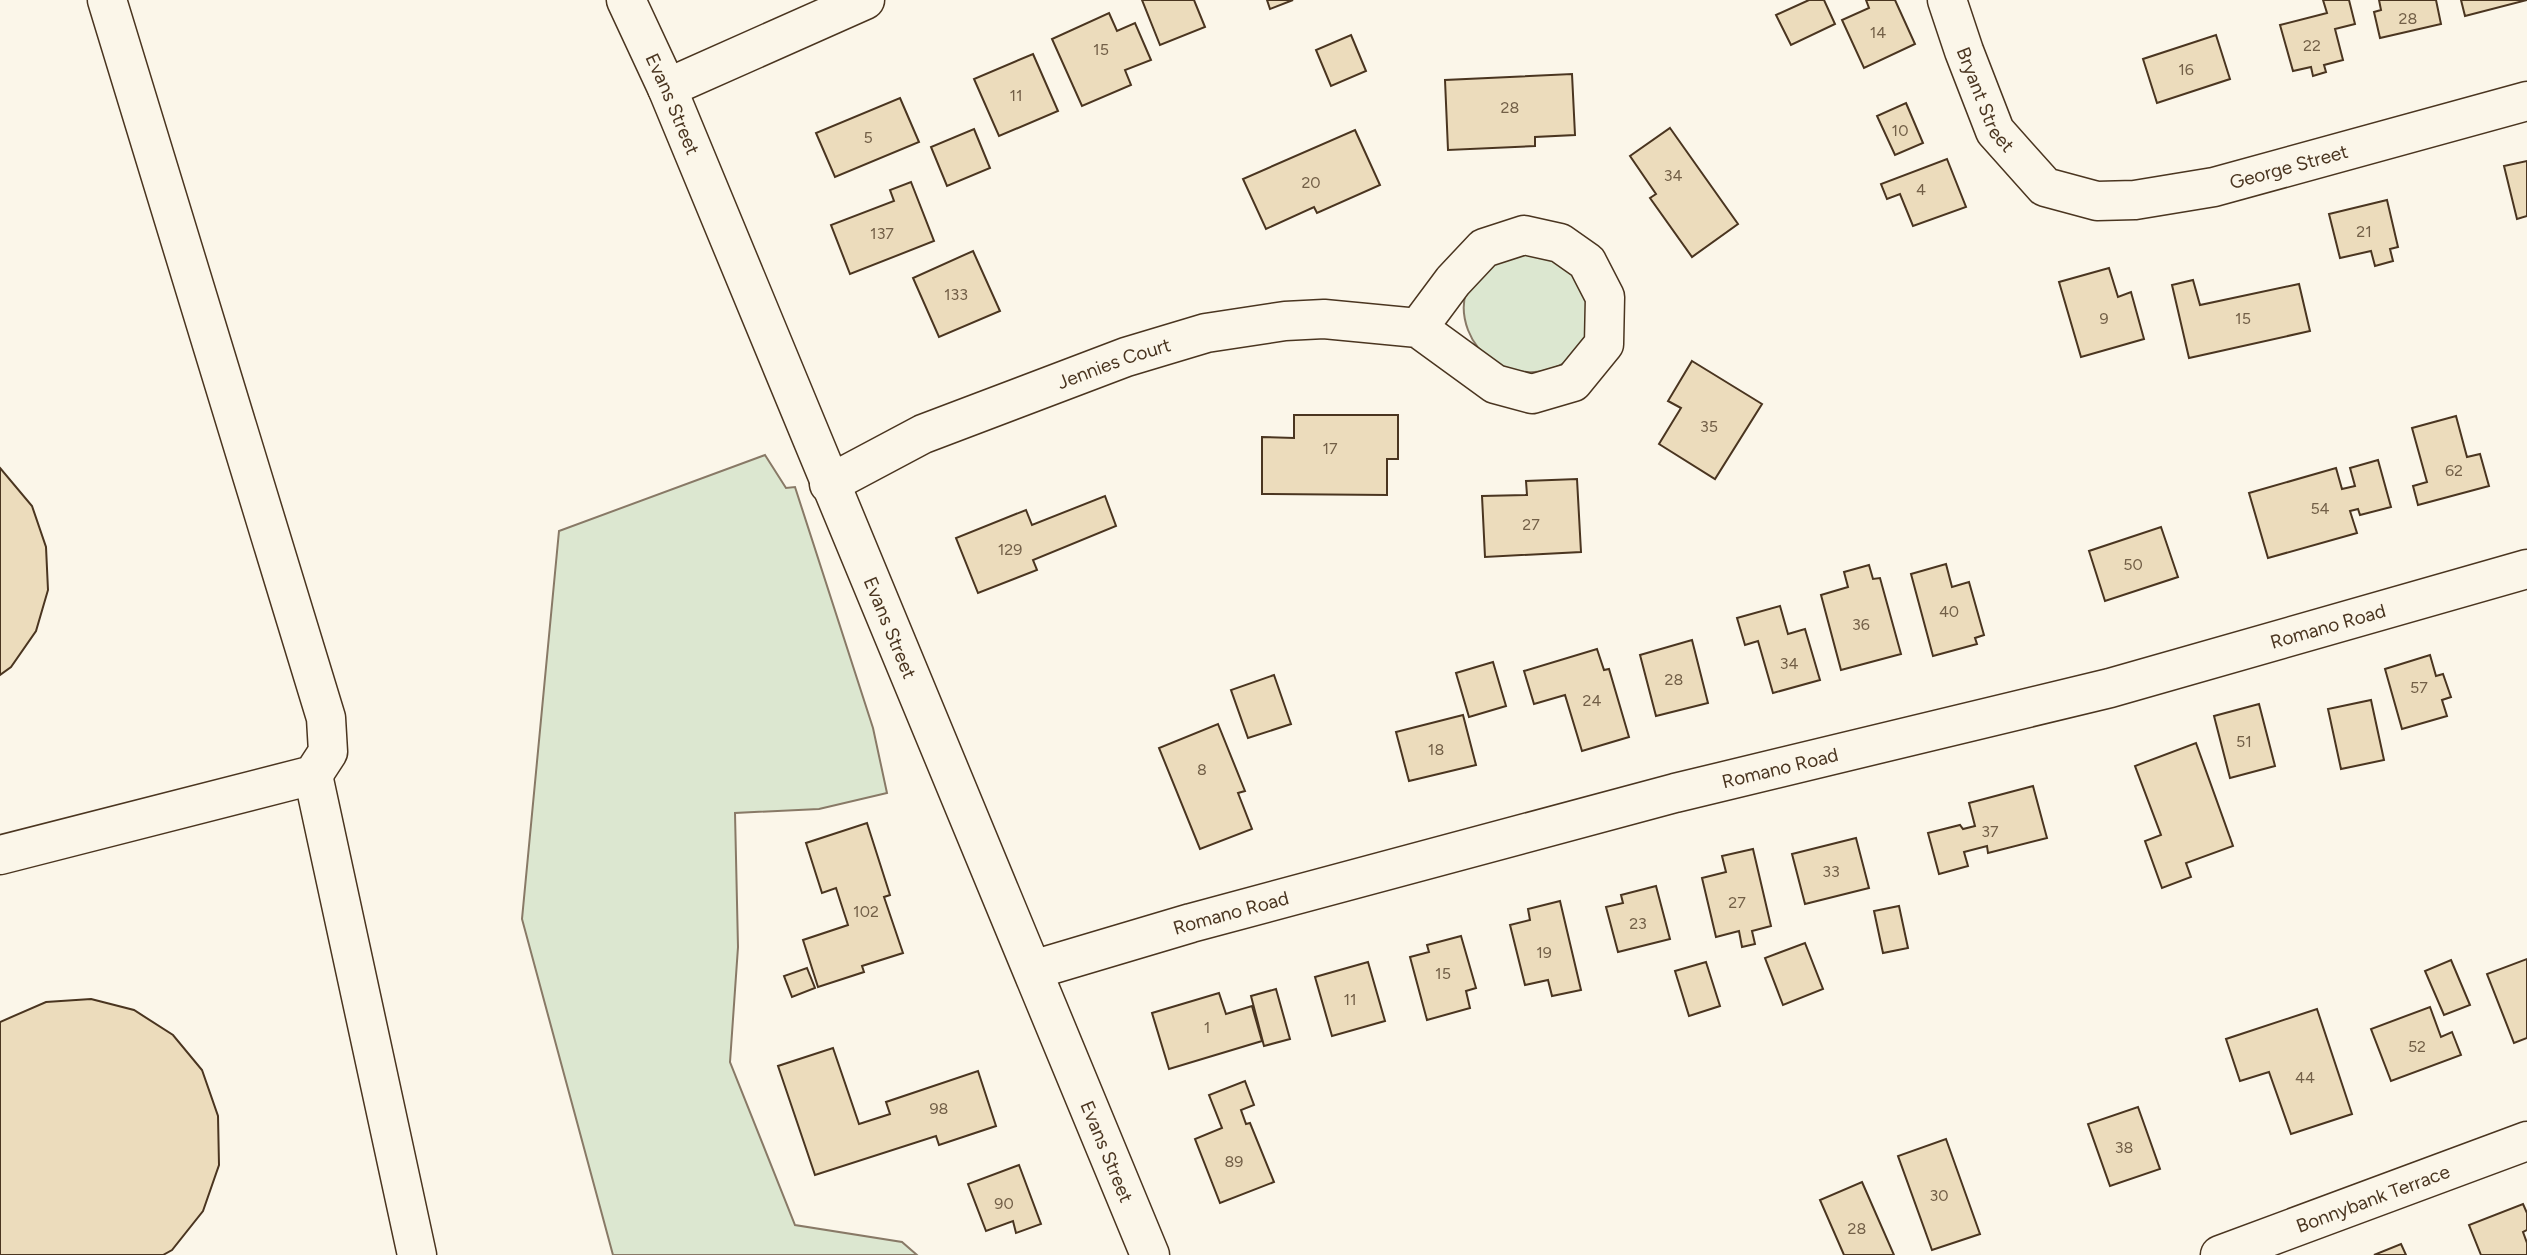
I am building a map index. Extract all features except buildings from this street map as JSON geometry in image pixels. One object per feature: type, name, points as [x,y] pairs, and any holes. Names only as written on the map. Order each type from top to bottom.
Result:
[{"type":"street","points":[[0,855],[313,775],[328,752],[326,718],[107,0]]},
{"type":"street","name":"Evans Street","points":[[626,0],[667,88],[1150,1255]]},
{"type":"street","points":[[667,88],[865,0]]},
{"type":"street","name":"Bryant Street","points":[[1947,0],[1995,131],[2045,187]]},
{"type":"street","name":"George Street","points":[[2045,187],[2097,201],[2135,200],[2214,187],[2527,102]]},
{"type":"street","points":[[1524,235],[1560,243],[1587,262],[1605,297],[1604,344],[1573,382],[1532,394],[1495,384],[1418,328],[1453,281],[1485,248],[1524,235]]},
{"type":"street","name":"Jennies Court","points":[[829,484],[923,434],[1126,357],[1206,333],[1285,321],[1324,319],[1418,328]]},
{"type":"street","name":"Romano Road","points":[[1033,970],[1191,923],[1675,793],[2110,688],[2527,569]]},
{"type":"street","points":[[313,775],[417,1255]]},
{"type":"street","name":"Bonnybank Terrace","points":[[2220,1255],[2527,1141]]},
{"type":"green space","points":[[1542,246],[1588,286],[1590,328],[1581,348],[1567,361],[1549,370],[1530,372],[1511,369],[1494,361],[1479,348],[1468,330],[1464,312],[1465,298],[1473,276],[1485,262]]},
{"type":"green space","points":[[765,455],[786,488],[795,487],[873,728],[887,793],[819,809],[735,813],[738,947],[730,1062],[795,1225],[902,1242],[917,1255],[613,1255],[522,919],[559,531]]}]
